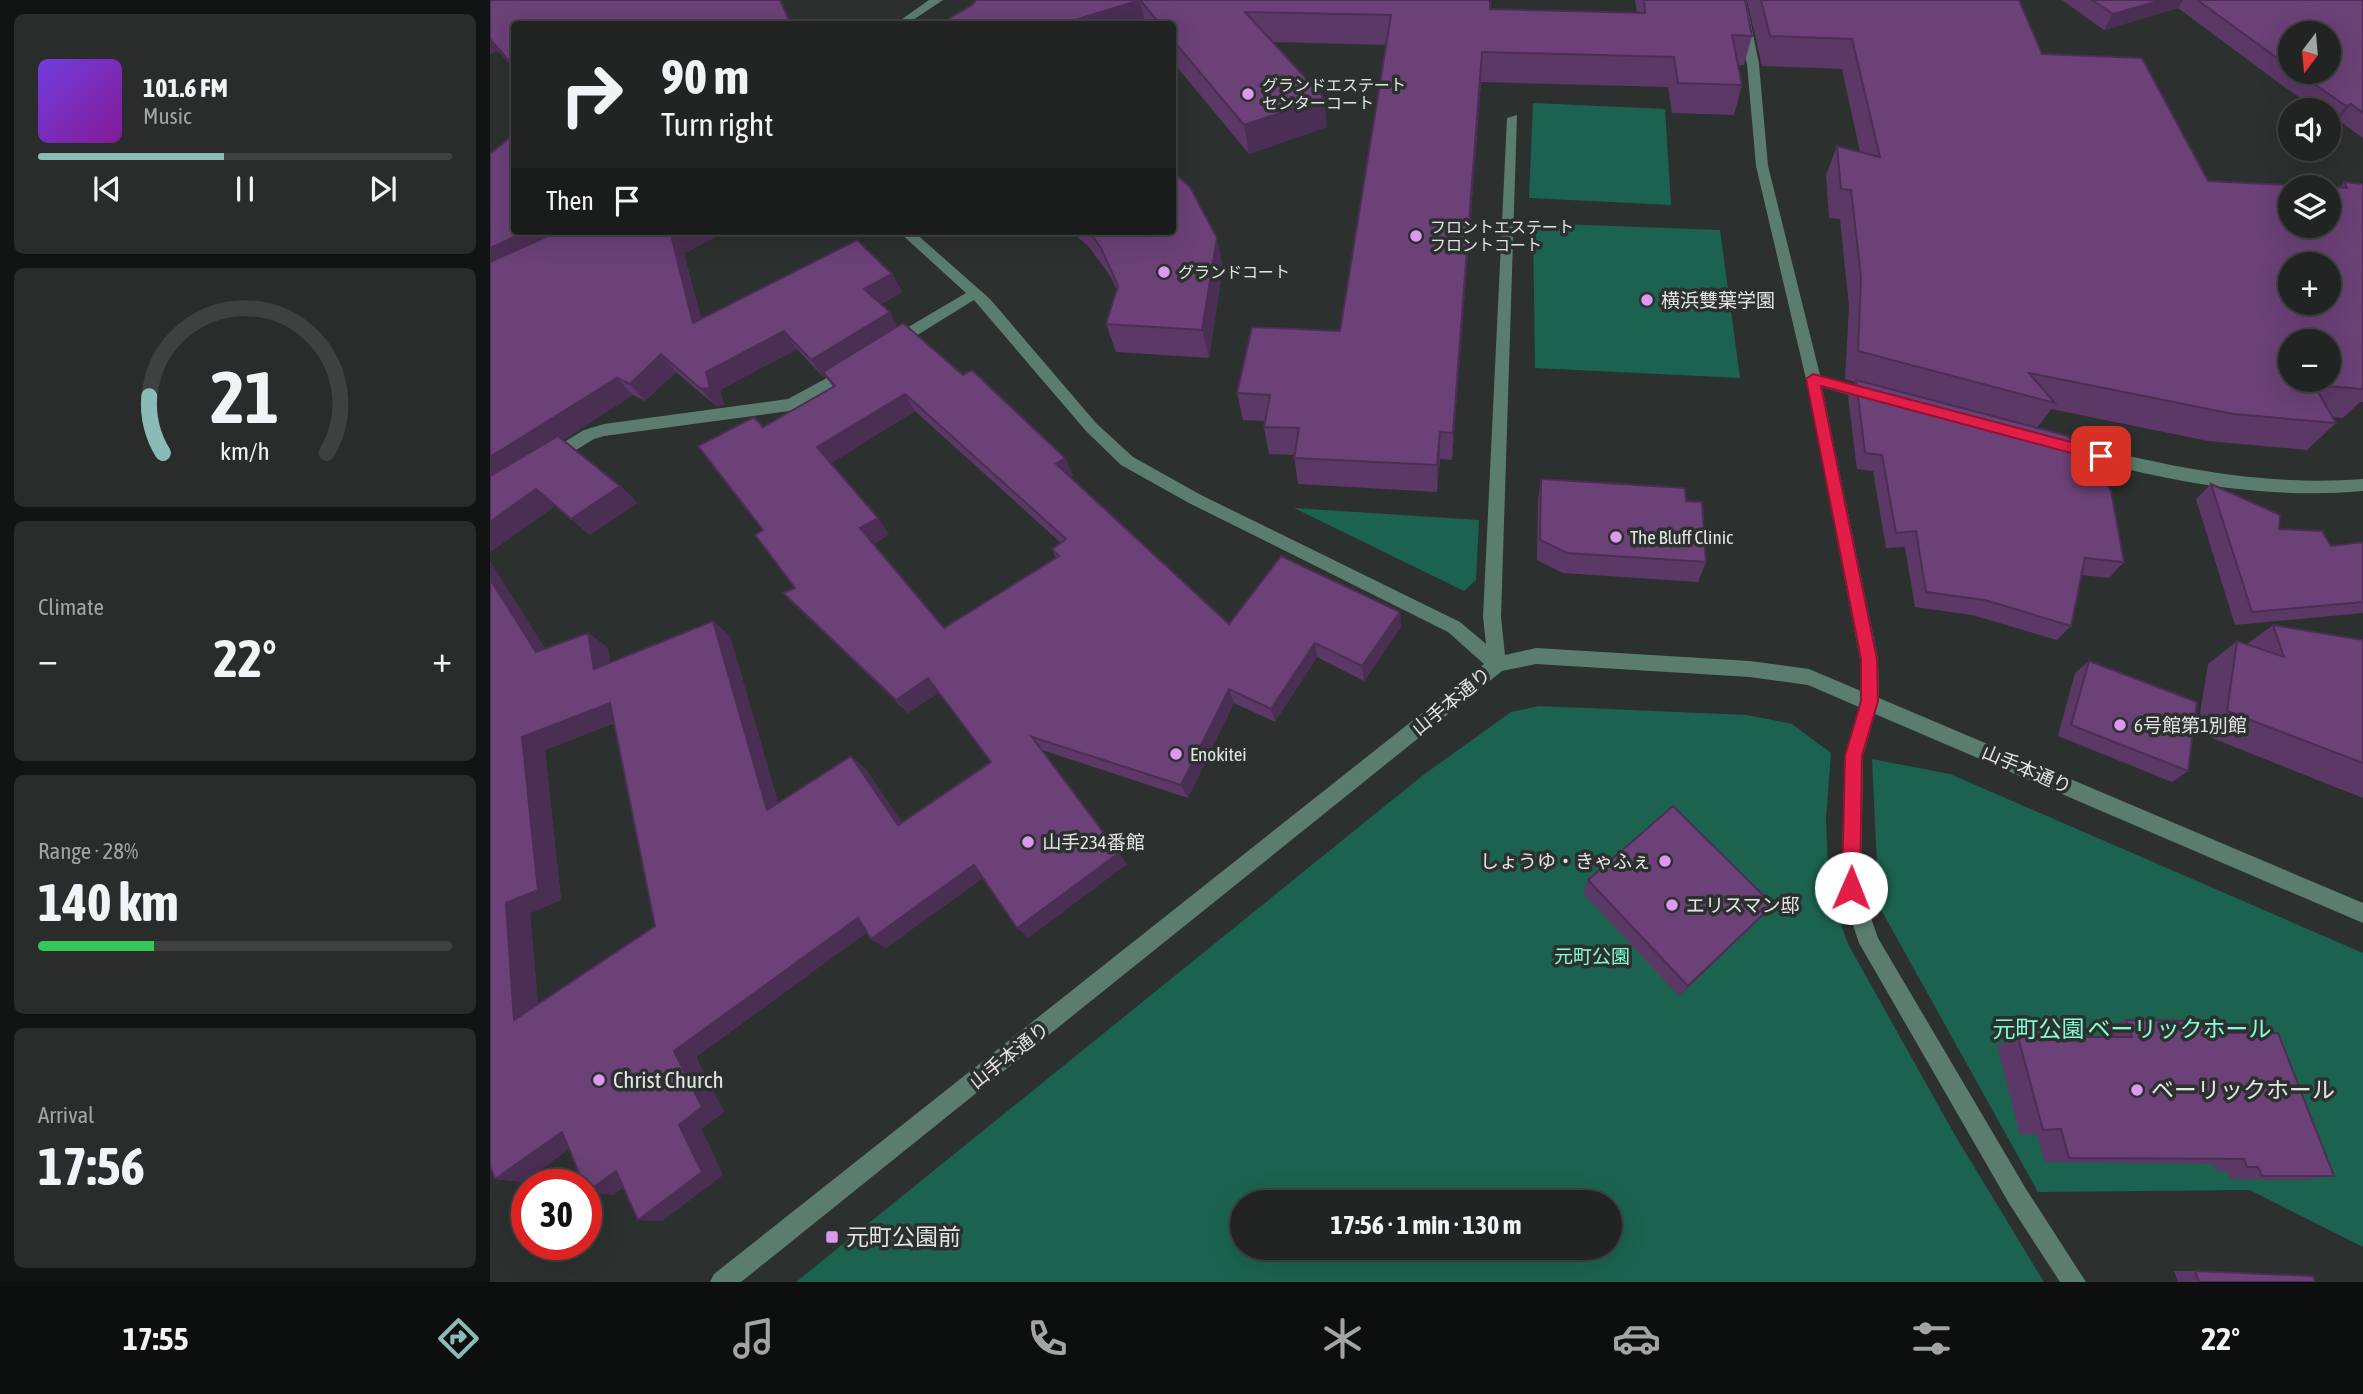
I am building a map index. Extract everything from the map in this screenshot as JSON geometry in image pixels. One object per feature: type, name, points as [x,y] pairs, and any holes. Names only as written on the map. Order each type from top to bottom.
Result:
[{"type":"street","points":[[905,21],[937,0]]},
{"type":"street","points":[[1740,0],[1753,64],[1762,166],[1813,379],[1869,659],[1870,701],[1854,756],[1851,888],[1869,943],[2018,1196],[2074,1282]]},
{"type":"street","points":[[1497,664],[1492,617],[1513,118]]},
{"type":"street","points":[[910,235],[976,293],[1098,435],[1127,461],[1195,499],[1454,626],[1497,664]]},
{"type":"street","points":[[880,352],[976,293]]},
{"type":"street","points":[[535,467],[589,434],[604,430],[789,405],[801,401],[858,366]]},
{"type":"street","points":[[1813,379],[1889,400]]},
{"type":"street","points":[[2047,442],[2179,474],[2301,489],[2363,485]]},
{"type":"street","name":"山手本通り","points":[[722,1282],[1497,664],[1536,656],[1750,668],[1809,677],[2363,913]]},
{"type":"green space","points":[[1533,103],[1665,109],[1671,205],[1529,198]]},
{"type":"green space","points":[[1533,223],[1720,230],[1740,378],[1535,368]]},
{"type":"green space","points":[[1294,508],[1479,520],[1476,580],[1464,591]]},
{"type":"green space","name":"元町公園","points":[[1539,706],[1747,715],[1792,724],[1831,753],[1826,819],[1829,890],[1848,944],[1956,1137],[2044,1282],[796,1282],[1422,776],[1511,712]]},
{"type":"green space","name":"元町公園 ベーリックホール","points":[[1872,759],[1950,774],[2363,953],[2363,1247],[2250,1190],[2038,1192],[1879,906]]},
{"type":"building","points":[[490,0],[780,0],[790,21],[511,21],[511,64],[490,39]]},
{"type":"building","points":[[976,0],[1140,0],[1072,21],[944,21]]},
{"type":"building","points":[[1140,0],[1490,0],[1490,9],[1645,13],[1644,0],[1745,0],[1752,36],[1732,35],[1742,85],[1678,83],[1674,57],[1482,52],[1453,433],[1440,432],[1437,465],[1294,458],[1299,428],[1264,427],[1270,395],[1237,393],[1252,327],[1340,331],[1391,15],[1245,12],[1324,98],[1244,125],[1176,44],[1176,21],[1158,21]]},
{"type":"building","points":[[1761,0],[2019,0],[2042,54],[2142,58],[2208,181],[2278,185],[2278,238],[2341,238],[2341,188],[2347,188],[2344,182],[2363,184],[2363,389],[2341,387],[2341,329],[2278,329],[2278,392],[2318,392],[2336,423],[2233,414],[2029,373],[2055,403],[1858,351],[1861,277],[1851,190],[1841,189],[1837,146],[1880,157],[1852,39],[1770,36]]},
{"type":"building","points":[[2092,0],[2162,0],[2113,14]]},
{"type":"building","points":[[2197,0],[2363,0],[2363,113],[2351,104],[2346,106],[2341,103],[2341,98],[2334,98],[2314,84],[2342,84],[2342,21],[2278,21],[2278,59]]},
{"type":"building","points":[[511,136],[511,235],[518,235],[490,248],[490,154]]},
{"type":"building","name":"グランドコート","points":[[1176,175],[1190,187],[1217,238],[1202,330],[1106,324],[1118,286],[1101,248],[1092,235],[1176,235]]},
{"type":"building","points":[[550,235],[671,235],[693,323],[857,240],[892,274],[864,289],[890,312],[811,360],[784,331],[706,372],[710,388],[701,389],[661,354],[630,384],[617,378],[490,457],[490,262]]},
{"type":"building","points":[[903,323],[963,375],[972,370],[1065,458],[1056,464],[1229,624],[1281,556],[1400,612],[1362,666],[1315,643],[1271,709],[1229,689],[1181,785],[1032,737],[1119,853],[1017,928],[974,865],[871,939],[858,918],[674,1051],[702,1107],[679,1125],[702,1172],[638,1220],[616,1171],[602,1181],[602,1169],[577,1169],[562,1132],[495,1179],[490,1166],[490,579],[536,652],[588,633],[594,669],[713,621],[767,810],[851,756],[898,825],[991,762],[928,678],[896,700],[783,593],[795,588],[755,535],[763,530],[698,446],[754,417],[763,427],[835,386],[823,372]],"holes":[[[905,394],[1066,539],[1052,549],[1059,556],[944,628],[860,528],[878,518],[817,447]],[[610,703],[655,926],[514,1020],[506,903],[538,890],[522,737]]]},
{"type":"building","points":[[1856,380],[2068,436],[2095,466],[2111,491],[2124,562],[2085,558],[2071,626],[1985,600],[1926,592],[1916,531],[1896,533],[1882,455],[1865,453]]},
{"type":"building","points":[[558,436],[620,486],[571,519],[536,489],[490,522],[490,476]]},
{"type":"building","name":"The Bluff Clinic","points":[[1541,479],[1685,488],[1686,501],[1702,502],[1706,562],[1567,553],[1540,540]]},
{"type":"building","points":[[2211,484],[2280,515],[2279,529],[2322,531],[2331,546],[2363,542],[2363,602],[2252,612]]},
{"type":"building","points":[[2273,625],[2363,640],[2363,763],[2227,711],[2237,641],[2284,657]]},
{"type":"building","name":"6号館第1別館","points":[[2089,661],[2197,702],[2188,771],[2071,725]]},
{"type":"building","name":"エリスマン邸","points":[[1673,806],[1773,905],[1688,986],[1588,880]]},
{"type":"building","name":"ベーリックホール","points":[[2126,1020],[2202,1021],[2205,1033],[2278,1033],[2334,1176],[2262,1176],[2258,1167],[2247,1167],[2244,1159],[2069,1158],[2061,1129],[2043,1130],[2018,1037],[2132,1037]]},
{"type":"building","points":[[2195,1271],[2313,1276],[2315,1282],[2199,1282]]},
{"type":"place","name":"グランドエステート センターコート","points":[[1248,94]]},
{"type":"place","name":"フロントエステート フロントコート","points":[[1416,236]]},
{"type":"place","name":"グランドコート","points":[[1164,272]]},
{"type":"place","name":"横浜雙葉学園","points":[[1647,300]]},
{"type":"place","name":"The Bluff Clinic","points":[[1616,537]]},
{"type":"place","name":"6号館第1別館","points":[[2120,725]]},
{"type":"place","name":"Enokitei","points":[[1176,754]]},
{"type":"place","name":"山手234番館","points":[[1028,842]]},
{"type":"place","name":"しょうゆ・きゃふぇ","points":[[1665,861]]},
{"type":"place","name":"エリスマン邸","points":[[1672,905]]},
{"type":"place","name":"Christ Church","points":[[599,1080]]},
{"type":"place","name":"ベーリックホール","points":[[2137,1090]]},
{"type":"place","name":"元町公園前","points":[[832,1237]]},
{"type":"route","points":[[1851,888],[1854,756],[1870,701],[1869,659],[1813,379],[2101,456]]}]
